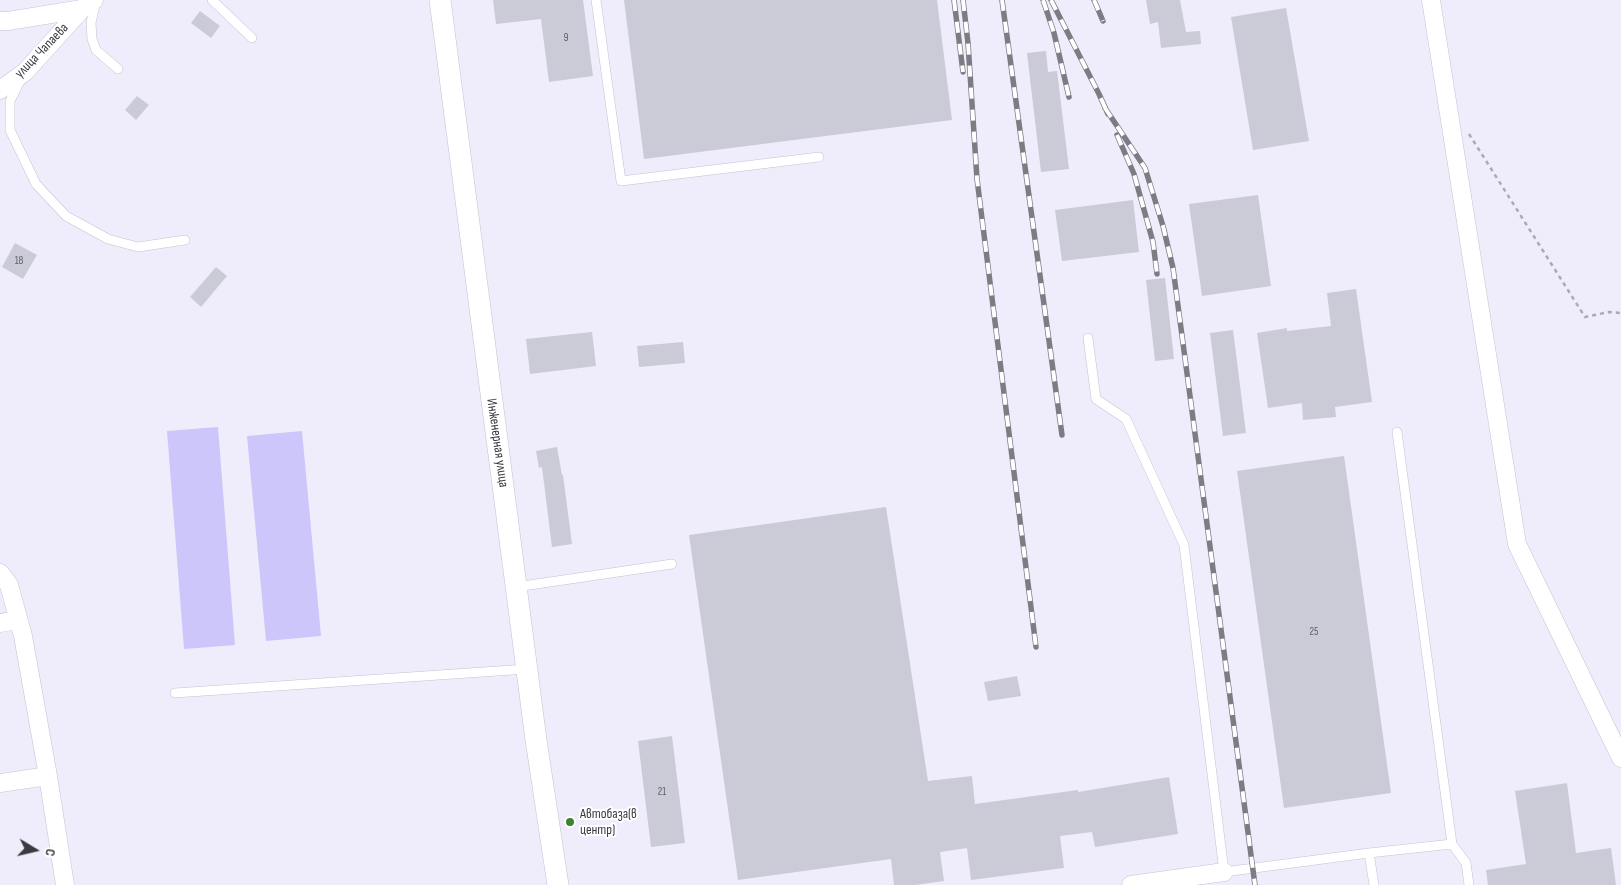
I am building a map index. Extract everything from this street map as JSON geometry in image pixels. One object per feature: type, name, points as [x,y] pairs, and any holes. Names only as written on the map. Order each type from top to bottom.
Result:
[{"type":"street","name":"Инженерная улица","points":[[440,0],[516,587],[558,885]]},
{"type":"street","points":[[1431,0],[1517,544],[1621,758]]},
{"type":"street","points":[[3,19],[91,3]]},
{"type":"street","name":"улица Чапаева","points":[[0,90],[25,72],[91,3]]},
{"type":"street","points":[[0,573],[9,585],[23,636],[65,885]]},
{"type":"street","points":[[0,623],[18,620]]},
{"type":"street","points":[[0,783],[48,776]]},
{"type":"street","points":[[1131,885],[1224,872]]},
{"type":"lane","points":[[212,0],[252,38]]},
{"type":"lane","points":[[596,0],[621,181],[819,158]]},
{"type":"lane","points":[[91,3],[92,39],[96,50],[118,69]]},
{"type":"lane","points":[[25,72],[10,101],[10,130],[36,184],[66,216],[108,239],[138,248],[185,240]]},
{"type":"lane","points":[[1088,338],[1096,400],[1126,419],[1184,545],[1224,872],[1452,844]]},
{"type":"lane","points":[[1397,432],[1452,844],[1466,862],[1469,885]]},
{"type":"lane","points":[[516,587],[672,564]]},
{"type":"lane","points":[[175,693],[527,669]]},
{"type":"lane","points":[[1369,853],[1374,885]]},
{"type":"path","points":[[1468,132],[1585,317],[1609,312],[1621,313]]},
{"type":"shaded area","points":[[218,427],[235,645],[184,649],[167,431]]},
{"type":"shaded area","points":[[302,431],[321,636],[266,641],[247,436]]},
{"type":"building","points":[[493,0],[583,0],[593,76],[549,82],[541,19],[496,24]]},
{"type":"building","points":[[624,0],[937,0],[952,120],[644,159]]},
{"type":"building","points":[[1146,0],[1180,0],[1186,32],[1200,31],[1201,44],[1161,48],[1158,22],[1150,24]]},
{"type":"building","points":[[1286,8],[1309,141],[1253,150],[1231,17]]},
{"type":"building","points":[[200,11],[220,26],[211,38],[191,23]]},
{"type":"building","points":[[1046,51],[1048,72],[1057,71],[1069,169],[1041,172],[1027,53]]},
{"type":"building","points":[[137,96],[149,105],[136,120],[125,110]]},
{"type":"building","points":[[1258,195],[1271,286],[1202,296],[1189,204]]},
{"type":"building","points":[[1133,200],[1139,252],[1062,261],[1055,210]]},
{"type":"building","points":[[15,243],[37,255],[23,279],[2,267]]},
{"type":"building","points":[[216,267],[227,276],[201,307],[190,297]]},
{"type":"building","points":[[1165,278],[1174,359],[1155,361],[1146,280]]},
{"type":"building","points":[[1356,289],[1372,402],[1335,407],[1336,417],[1303,420],[1302,403],[1268,408],[1257,333],[1287,328],[1287,331],[1331,326],[1327,293]]},
{"type":"building","points":[[1233,330],[1246,433],[1223,436],[1210,333]]},
{"type":"building","points":[[592,332],[596,366],[530,374],[526,339]]},
{"type":"building","points":[[683,342],[685,363],[639,367],[637,346]]},
{"type":"building","points":[[557,447],[563,475],[572,544],[552,547],[542,467],[539,468],[536,451]]},
{"type":"building","points":[[1344,456],[1391,793],[1284,808],[1237,471]]},
{"type":"building","points":[[886,507],[928,781],[972,776],[975,804],[1078,790],[1078,792],[1169,777],[1178,834],[1095,847],[1092,832],[1060,836],[1064,868],[971,880],[967,848],[940,852],[944,881],[915,885],[894,885],[891,859],[738,880],[689,535]]},
{"type":"building","points":[[1017,676],[1021,696],[988,701],[984,682]]},
{"type":"building","points":[[672,736],[685,843],[651,847],[638,741]]},
{"type":"building","points":[[1567,783],[1576,853],[1611,848],[1616,885],[1488,885],[1486,870],[1526,864],[1515,791]]},
{"type":"railway","points":[[954,0],[963,72]]},
{"type":"railway","points":[[963,0],[968,43],[977,179],[1036,647]]},
{"type":"railway","points":[[1002,0],[1062,435]]},
{"type":"railway","points":[[1043,0],[1054,33],[1069,97]]},
{"type":"railway","points":[[1051,0],[1108,114]]},
{"type":"railway","points":[[1094,0],[1103,21]]},
{"type":"railway","points":[[1105,108],[1145,168],[1163,226],[1173,268],[1255,885]]},
{"type":"railway","points":[[1117,135],[1134,174],[1153,242],[1157,274]]},
{"type":"place","name":"Автобаза(в центр)","points":[[570,822]]}]
